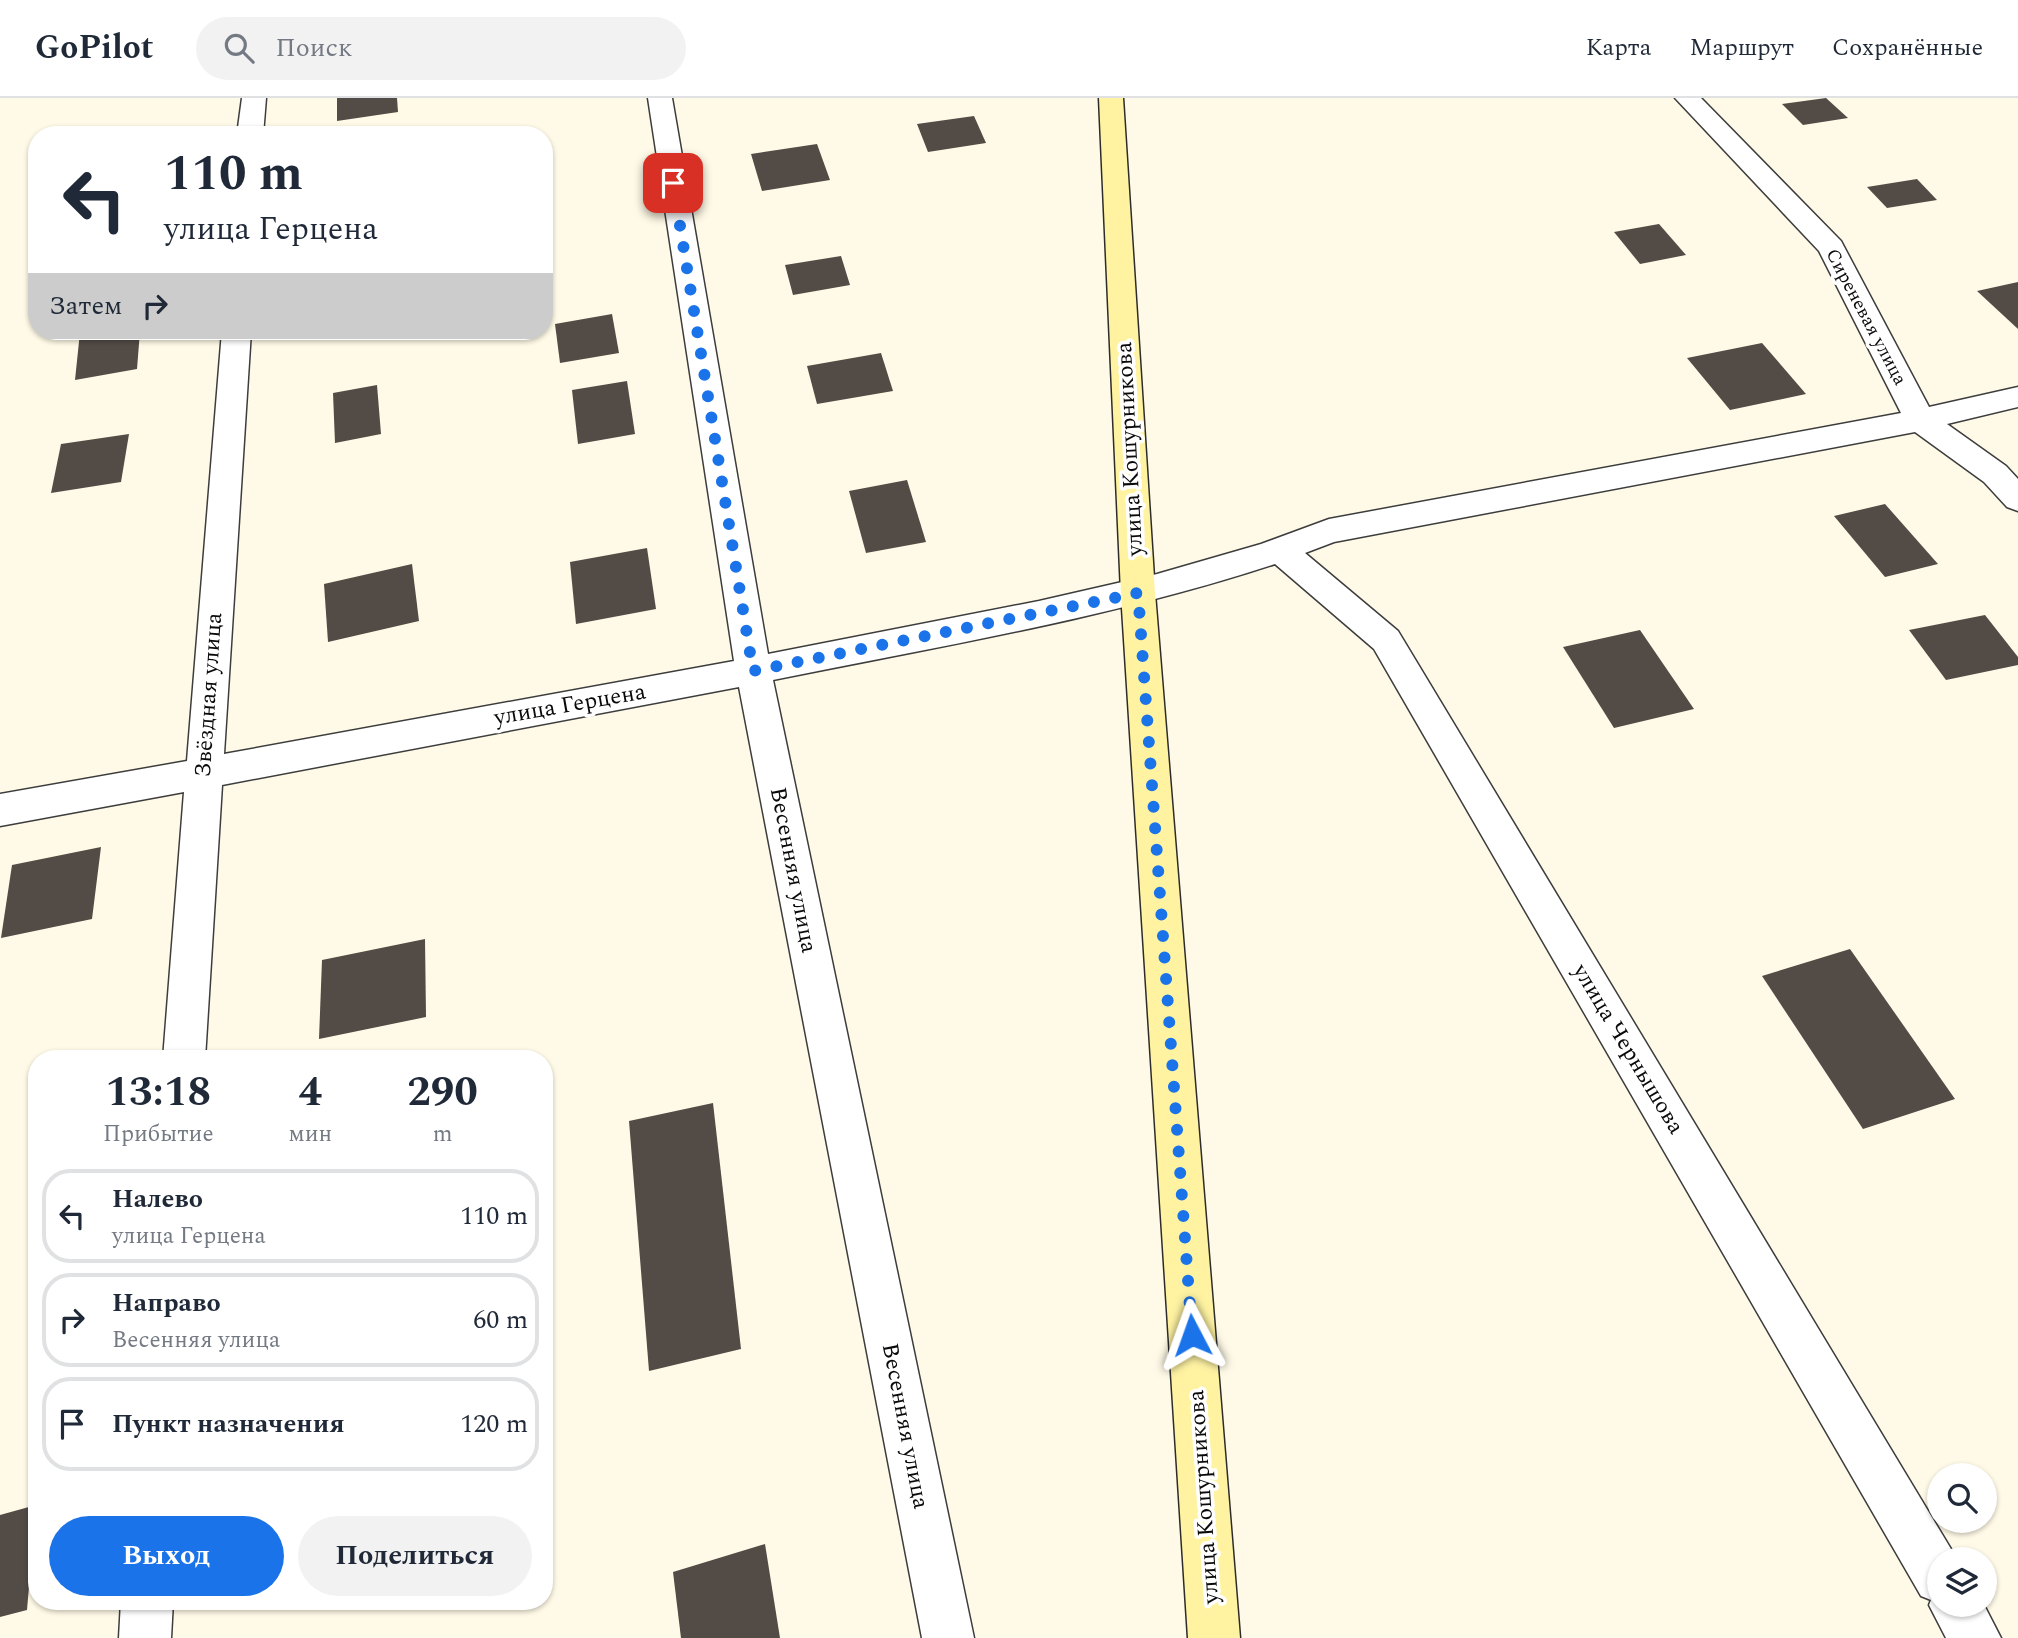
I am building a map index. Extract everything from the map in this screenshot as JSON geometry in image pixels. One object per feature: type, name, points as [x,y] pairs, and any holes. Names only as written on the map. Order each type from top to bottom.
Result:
[{"type":"main road","name":"улица Кошурникова","points":[[1111,98],[1138,593],[1214,1638]]},
{"type":"street","points":[[251,126],[254,98]]},
{"type":"street","name":"Весенняя улица","points":[[660,98],[753,671],[947,1638]]},
{"type":"street","name":"Сиреневая улица","points":[[1687,98],[1831,247],[1920,421],[1995,474],[2018,499]]},
{"type":"street","name":"Звёздная улица","points":[[185,1050],[235,340]]},
{"type":"street","name":"улица Герцена","points":[[0,810],[753,671],[1138,593],[1281,551],[1329,531],[1920,421],[2018,397]]},
{"type":"street","name":"улица Чернышова","points":[[1281,551],[1386,640],[1927,1558]]},
{"type":"street","points":[[145,1638],[147,1610]]},
{"type":"street","points":[[1962,1617],[1975,1638]]},
{"type":"building","points":[[337,98],[397,98],[398,112],[337,121]]},
{"type":"building","points":[[1826,98],[1848,118],[1803,125],[1782,104]]},
{"type":"building","points":[[974,116],[986,143],[928,152],[917,124]]},
{"type":"building","points":[[817,144],[830,180],[762,191],[751,154]]},
{"type":"building","points":[[1917,179],[1937,200],[1887,208],[1867,187]]},
{"type":"building","points":[[1659,224],[1686,255],[1640,264],[1614,232]]},
{"type":"building","points":[[841,256],[850,285],[793,295],[785,265]]},
{"type":"building","points":[[2018,282],[2018,329],[1977,291]]},
{"type":"building","points":[[612,314],[619,353],[560,363],[555,324]]},
{"type":"building","points":[[79,340],[139,340],[137,369],[75,380]]},
{"type":"building","points":[[1762,343],[1806,394],[1730,410],[1687,358]]},
{"type":"building","points":[[881,353],[893,391],[817,404],[807,366]]},
{"type":"building","points":[[627,381],[635,434],[578,444],[572,390]]},
{"type":"building","points":[[377,385],[381,434],[335,443],[333,393]]},
{"type":"building","points":[[129,434],[121,482],[51,493],[61,444]]},
{"type":"building","points":[[907,480],[926,542],[866,553],[849,491]]},
{"type":"building","points":[[1885,504],[1938,564],[1885,577],[1834,516]]},
{"type":"building","points":[[647,548],[656,609],[576,624],[570,562]]},
{"type":"building","points":[[412,564],[419,621],[328,642],[324,584]]},
{"type":"building","points":[[1985,615],[2018,657],[2018,665],[1946,680],[1909,630]]},
{"type":"building","points":[[1640,630],[1694,709],[1614,728],[1563,647]]},
{"type":"building","points":[[101,847],[92,919],[1,938],[12,865]]},
{"type":"building","points":[[425,939],[426,1017],[319,1039],[322,960]]},
{"type":"building","points":[[1850,949],[1955,1099],[1863,1129],[1762,976]]},
{"type":"building","points":[[713,1103],[741,1349],[649,1371],[629,1121]]},
{"type":"building","points":[[28,1507],[27,1610],[0,1617],[0,1515]]},
{"type":"building","points":[[765,1544],[780,1638],[681,1638],[673,1572]]},
{"type":"route","points":[[673,183],[753,671],[1138,593],[1192,1335]]}]
